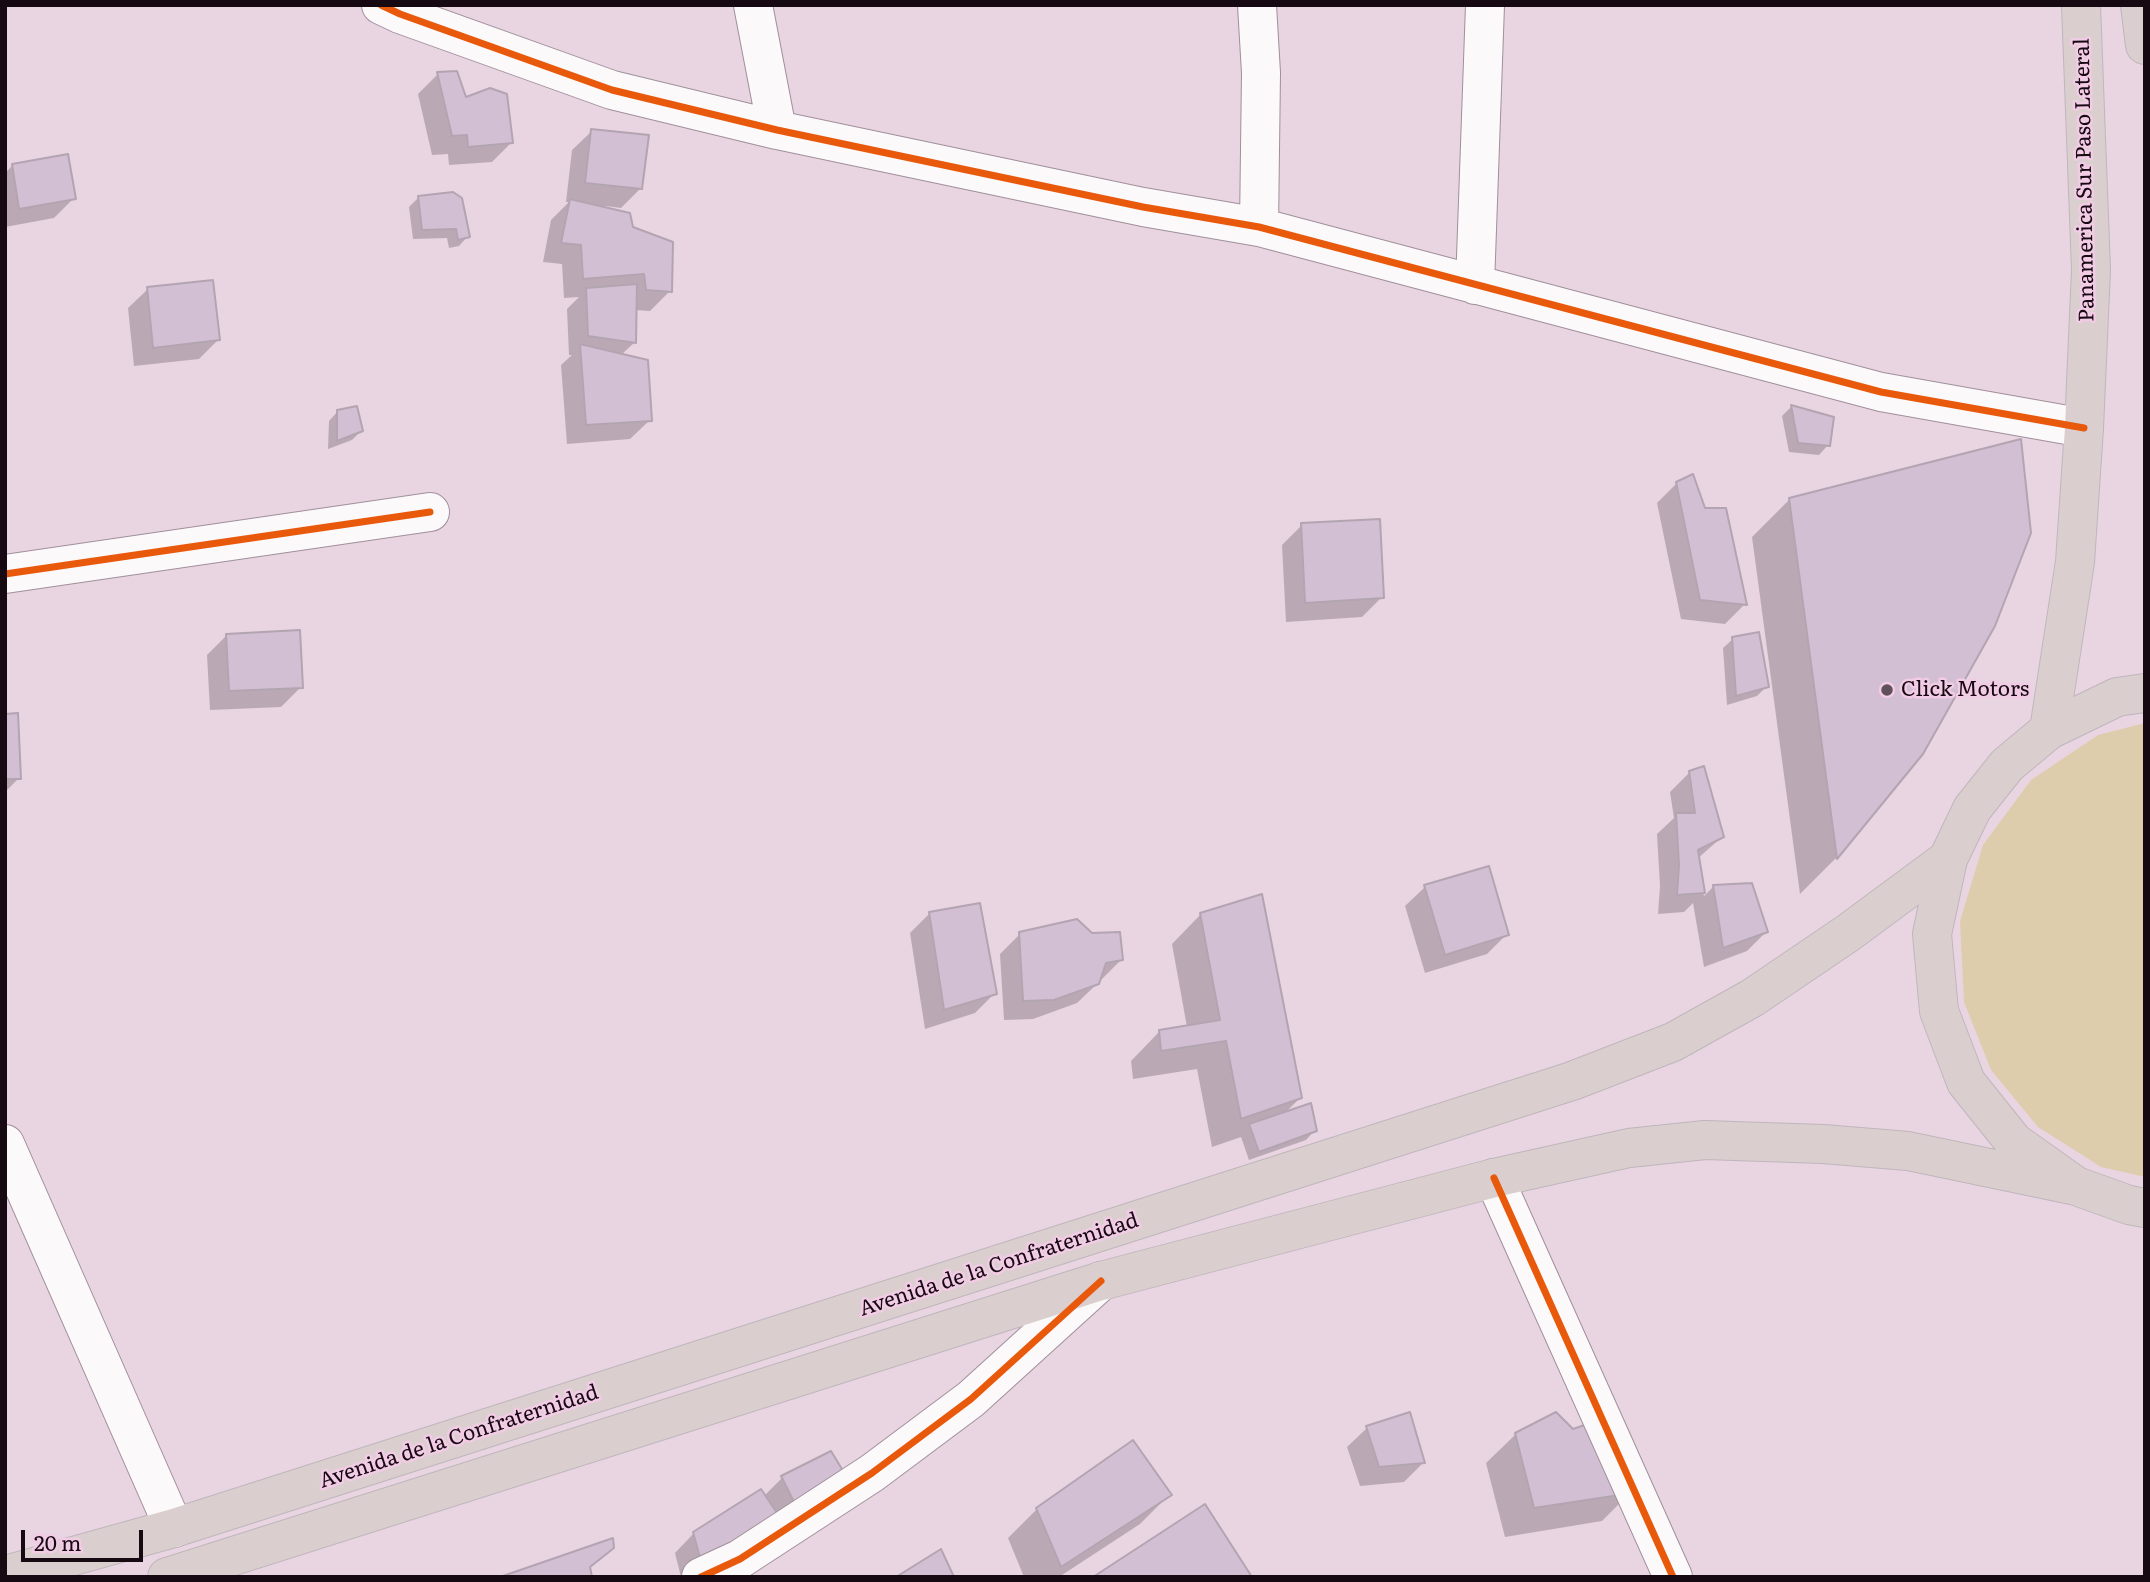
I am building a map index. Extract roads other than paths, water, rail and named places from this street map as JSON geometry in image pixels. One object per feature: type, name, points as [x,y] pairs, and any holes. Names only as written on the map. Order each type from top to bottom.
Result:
[{"type":"highway","name":"Panamerica Sur Paso Lateral","points":[[2049,730],[2075,562],[2091,270],[2081,5]]},
{"type":"highway","points":[[2140,5],[2145,45]]},
{"type":"highway","points":[[2145,693],[2117,697],[2049,730],[2007,765],[1972,809],[1948,859],[1933,934],[1939,1011],[1966,1082],[2014,1142],[2076,1186],[2145,1208]]},
{"type":"highway","name":"Avenida de la Confraternidad","points":[[5,1575],[174,1528],[1572,1081],[1673,1042],[1752,998],[1848,933],[1948,859]]},
{"type":"highway","name":"Avenida de la Confraternidad","points":[[167,1577],[1101,1281],[1494,1178],[1629,1147],[1705,1140],[1823,1144],[1908,1151],[2076,1186]]},
{"type":"street","points":[[753,5],[777,130]]},
{"type":"street","points":[[1257,5],[1261,73],[1259,227]]},
{"type":"street","points":[[1475,285],[1485,5]]},
{"type":"street","points":[[395,8],[612,90],[777,130],[1143,207],[1259,227],[1881,392],[2084,428]]},
{"type":"street","points":[[5,574],[430,512]]},
{"type":"street","points":[[5,1144],[174,1528]]},
{"type":"street","points":[[1494,1178],[1673,1577]]},
{"type":"street","points":[[701,1577],[740,1559],[872,1474],[971,1399],[1101,1281]]},
{"type":"place","name":"Click Motors","points":[[1887,690]]}]
